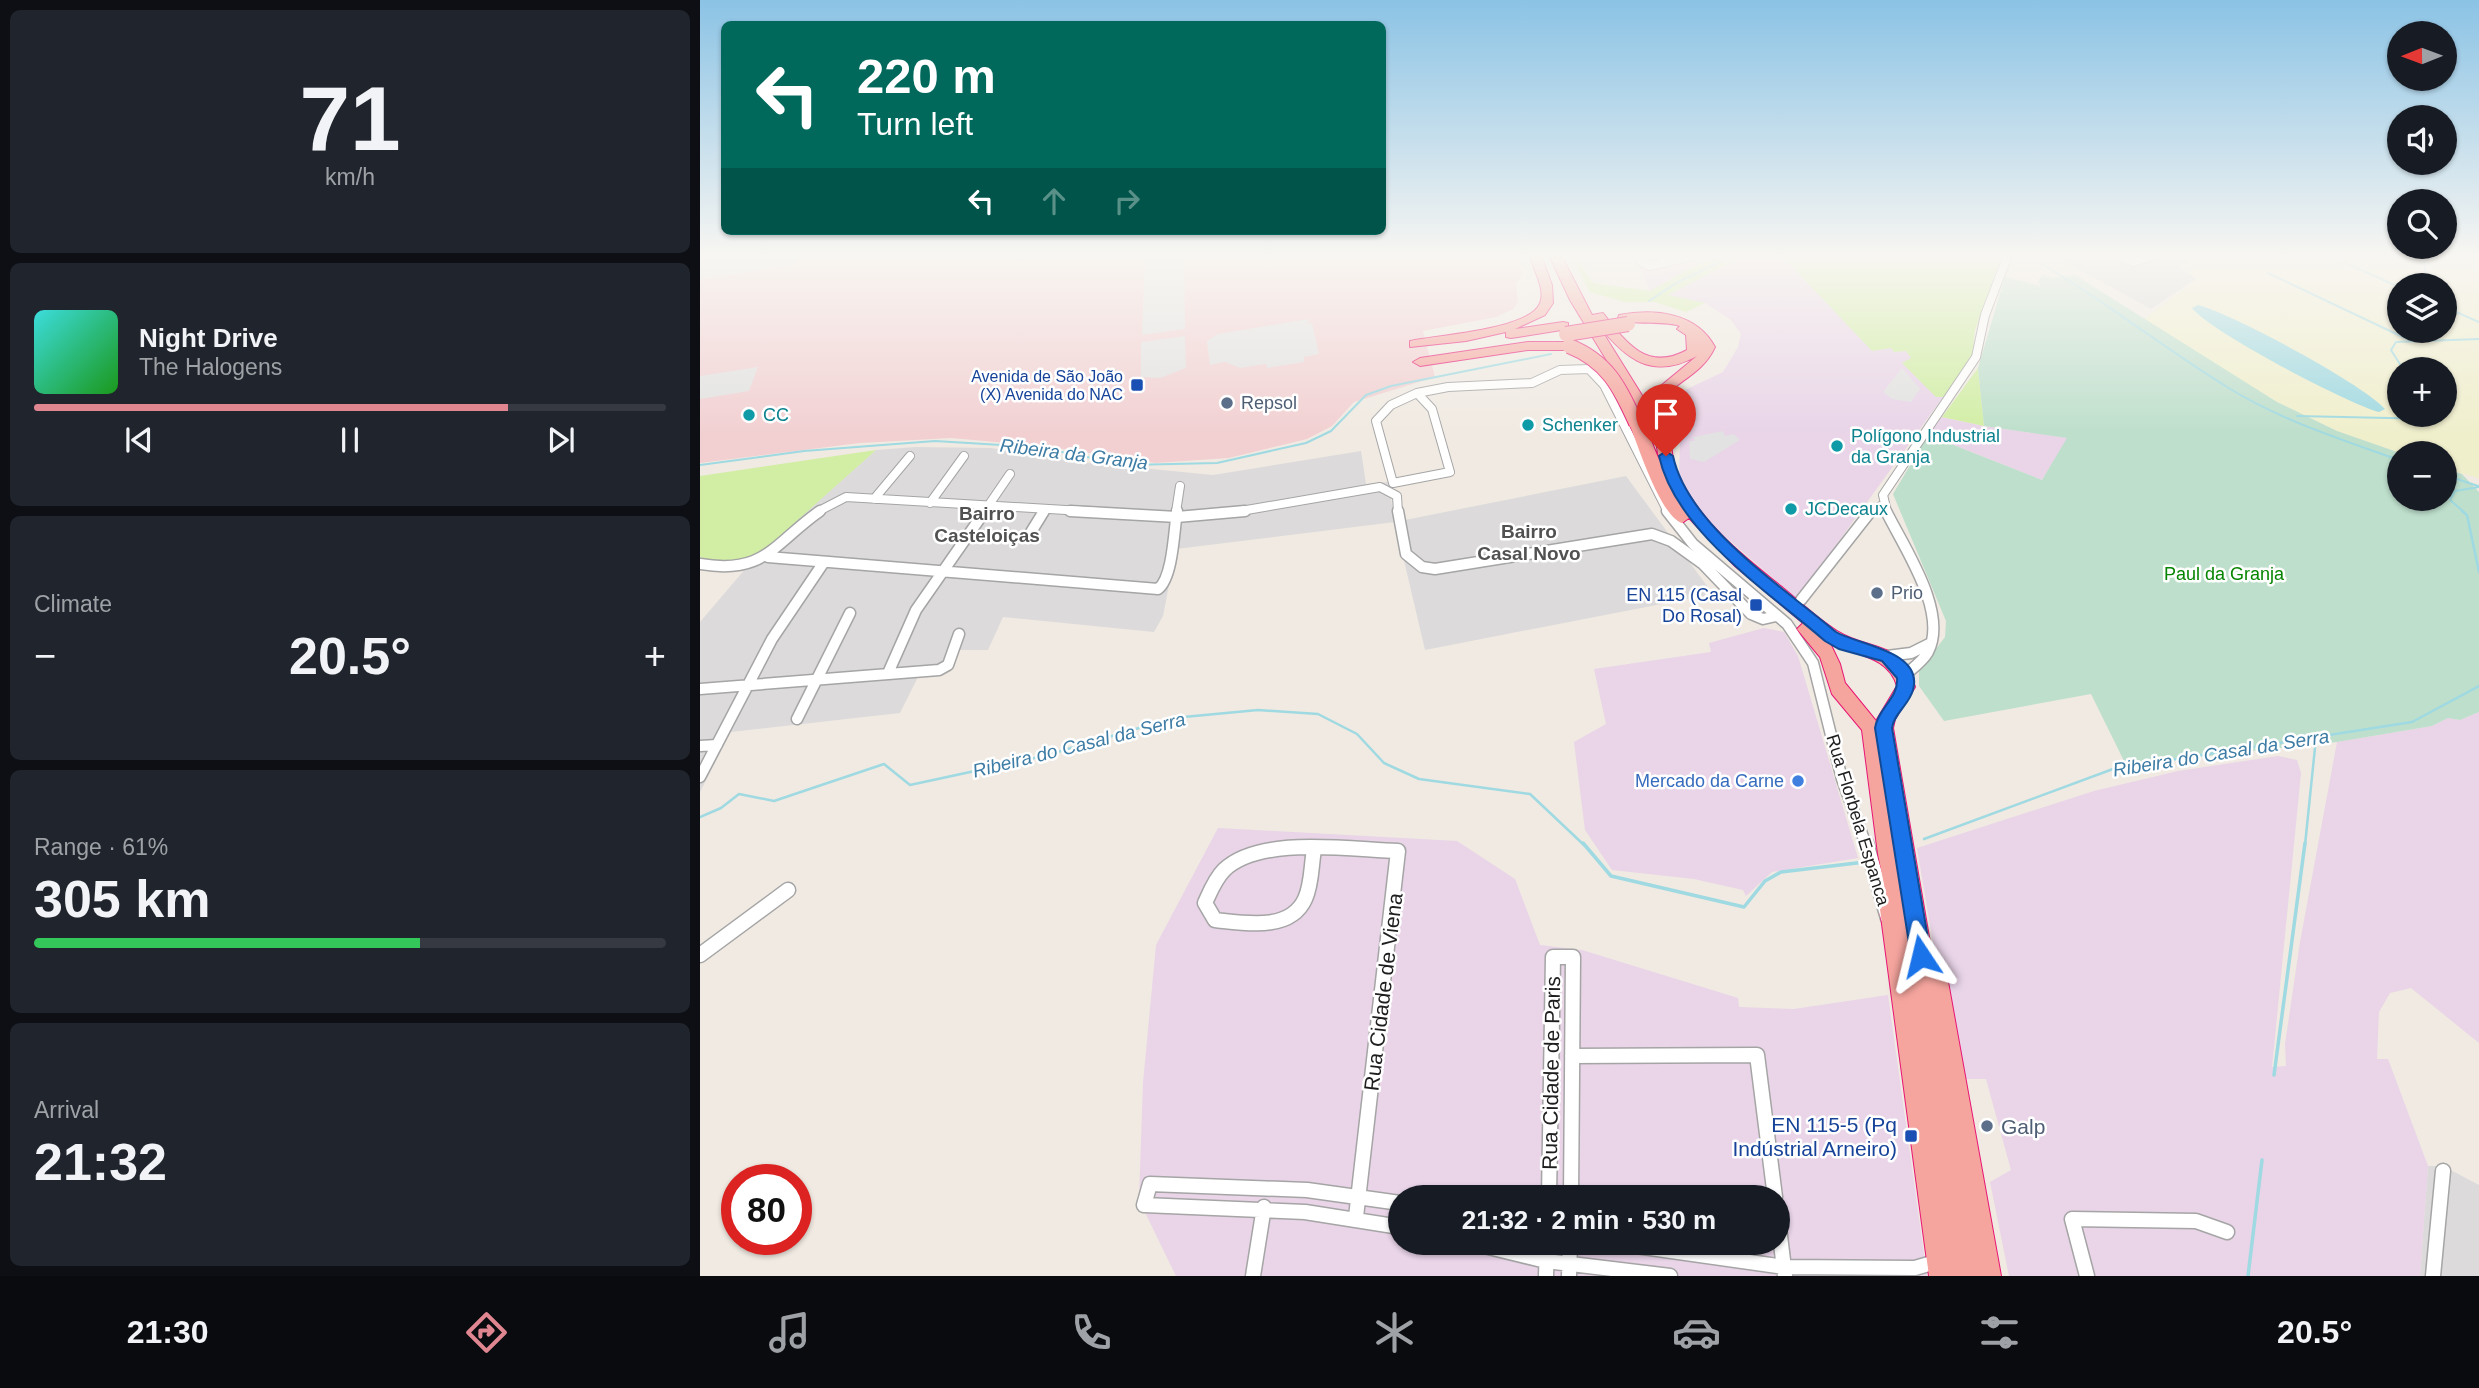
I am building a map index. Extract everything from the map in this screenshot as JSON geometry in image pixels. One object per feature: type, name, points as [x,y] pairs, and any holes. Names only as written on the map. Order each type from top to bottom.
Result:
[{"type":"highway","points":[[1537,315],[1514,326],[1465,336],[1417,354],[1528,346],[1626,321],[1668,318],[1687,323],[1698,330],[1708,347],[1705,357],[1696,366],[1671,381],[1658,394],[1662,439],[1670,473],[1686,504],[1707,531],[1831,636],[1860,649],[1887,656],[1905,675],[1906,687],[1902,697],[1885,717],[1884,728],[1974,1276]]},
{"type":"highway","points":[[1578,315],[1596,350],[1589,369]]},
{"type":"highway","points":[[1585,315],[1636,397],[1664,491]]},
{"type":"highway","points":[[1596,315],[1645,396],[1662,439]]},
{"type":"highway","points":[[1597,315],[1617,340],[1642,360],[1672,364],[1694,352],[1692,333],[1679,326],[1626,321]]},
{"type":"highway","points":[[1465,336],[1518,333],[1566,335],[1609,369],[1636,423],[1664,491],[1697,535],[1820,642],[1833,670],[1834,681],[1866,717],[1871,730],[1888,854],[1905,936],[1946,1271]]},
{"type":"highway","points":[[1833,670],[1838,660],[1860,649]]},
{"type":"highway","points":[[1851,701],[1865,707],[1893,705]]},
{"type":"highway","points":[[1890,769],[1908,818],[1988,1276]]},
{"type":"highway","points":[[1888,854],[1892,934],[1946,1271]]},
{"type":"street","points":[[1905,675],[1930,650],[1933,625],[1931,605],[1883,505],[1883,495],[1976,357],[1985,315]]},
{"type":"street","points":[[1416,392],[1432,409],[1450,472],[1393,483],[1376,421],[1386,406],[1416,392],[1436,387],[1526,384],[1562,371],[1589,369]]},
{"type":"street","name":"Rua Florbela Espanca","points":[[1589,369],[1604,385],[1619,412],[1671,519],[1693,544],[1795,634],[1813,663],[1842,779],[1871,858],[1892,934]]},
{"type":"street","points":[[874,499],[910,456]]},
{"type":"street","points":[[930,503],[964,456]]},
{"type":"street","points":[[889,671],[905,629],[1010,474]]},
{"type":"street","points":[[700,564],[726,569],[768,557],[1157,589],[1165,584],[1168,573],[1180,486]]},
{"type":"street","points":[[768,557],[837,500],[846,497],[1177,517],[1225,513],[1380,487],[1397,496],[1404,554],[1411,565],[1422,569],[1652,534],[1662,535],[1726,586],[1755,617],[1763,620],[1776,616]]},
{"type":"street","points":[[1801,600],[1863,519],[1872,509],[1883,505]]},
{"type":"street","points":[[1028,537],[1044,511]]},
{"type":"street","points":[[700,777],[784,618],[824,562]]},
{"type":"street","points":[[797,719],[850,613]]},
{"type":"street","points":[[700,689],[889,671],[939,670],[948,665],[959,634]]},
{"type":"street","points":[[1887,656],[1911,653],[1931,643]]},
{"type":"street","points":[[700,746],[717,745]]},
{"type":"street","name":"Rua Cidade de Viena","points":[[1314,850],[1304,902],[1291,917],[1244,923],[1215,920],[1205,903],[1212,887],[1227,867],[1252,853],[1314,850],[1398,851],[1356,1217]]},
{"type":"street","points":[[700,955],[788,890]]},
{"type":"street","name":"Rua Cidade de Paris","points":[[1549,1185],[1553,957],[1573,957],[1571,1185]]},
{"type":"street","points":[[1572,1056],[1757,1055],[1773,1185]]},
{"type":"street","points":[[2433,1276],[2443,1171]]},
{"type":"street","points":[[1388,1201],[1283,1187],[1150,1184],[1144,1205],[1264,1207],[1356,1217],[1388,1224]]},
{"type":"street","points":[[1253,1276],[1264,1207]]},
{"type":"street","points":[[2087,1276],[2072,1219],[2196,1221],[2227,1233]]},
{"type":"street","points":[[1507,1255],[1546,1268],[1670,1276]]},
{"type":"street","points":[[1687,1255],[1784,1271],[1915,1268],[1946,1271]]},
{"type":"shaded area","points":[[700,315],[1501,315],[1423,331],[1435,377],[1354,402],[1332,426],[1307,439],[1229,458],[1155,463],[1050,447],[951,438],[860,443],[700,463]]},
{"type":"shaded area","points":[[1143,315],[1185,315],[1185,329],[1142,335]]},
{"type":"shaded area","points":[[1723,315],[1838,315],[1872,350],[1891,348],[1906,351],[1912,358],[1903,363],[1943,397],[1797,599],[1698,513],[1679,479],[1680,439],[1670,404],[1685,390],[1723,372],[1738,347],[1741,334],[1731,320]]},
{"type":"shaded area","points":[[1309,319],[1307,324],[1312,323],[1319,354],[1304,357],[1304,362],[1267,368],[1266,364],[1240,368],[1225,362],[1210,365],[1207,341],[1218,334]]},
{"type":"shaded area","points":[[1185,336],[1186,368],[1160,378],[1141,377],[1141,342]]},
{"type":"shaded area","points":[[758,367],[749,391],[700,399],[700,376]]},
{"type":"shaded area","points":[[1902,368],[1920,389],[1911,402],[1892,399],[1883,392]]},
{"type":"shaded area","points":[[1942,417],[2068,438],[2042,480],[1928,435]]},
{"type":"shaded area","points":[[1723,431],[1725,436],[1734,434],[1740,440],[1704,462],[1690,459],[1689,441],[1695,441],[1693,437]]},
{"type":"shaded area","points":[[915,447],[991,448],[1070,461],[1213,475],[1361,451],[1366,484],[1388,482],[1395,522],[1176,549],[1163,616],[1154,632],[1003,617],[988,650],[960,650],[945,673],[920,673],[900,713],[731,732],[700,792],[700,622],[758,554],[876,450]]},
{"type":"shaded area","points":[[1626,476],[1713,594],[1425,650],[1395,522]]},
{"type":"shaded area","points":[[1764,628],[1784,632],[1798,656],[1858,858],[1772,872],[1746,896],[1743,890],[1694,879],[1612,870],[1585,830],[1574,742],[1606,724],[1594,669],[1711,652],[1709,643]]},
{"type":"shaded area","points":[[2479,712],[2479,1043],[2411,988],[2390,993],[2379,1012],[2377,1059],[2388,1059],[2428,1166],[2420,1276],[2009,1276],[1990,1182],[2011,1170],[1986,1079],[1956,1079],[1917,848],[2094,791],[2178,771],[2278,756],[2297,760],[2301,773],[2272,1067],[2286,1066],[2285,1044],[2300,942],[2337,742],[2432,726],[2448,718],[2460,720]]},
{"type":"shaded area","points":[[1218,828],[1457,841],[1515,879],[1540,945],[1582,950],[1738,998],[1739,1007],[1794,1009],[1888,995],[1927,1276],[1176,1276],[1139,1200],[1143,1083],[1156,945]]},
{"type":"shaded area","points":[[2428,1166],[2443,1166],[2479,1185],[2479,1276],[2420,1276]]},
{"type":"green space","points":[[1837,315],[1981,315],[1975,330],[1972,356],[1943,397],[1936,397],[1902,363],[1911,358],[1906,351],[1894,352],[1891,348],[1872,351]]},
{"type":"green space","name":"Paul da Granja","points":[[1994,315],[2138,315],[2277,402],[2337,431],[2387,448],[2387,511],[2457,511],[2457,473],[2462,474],[2479,492],[2479,712],[2460,720],[2448,718],[2432,726],[2337,742],[2126,765],[2091,694],[1944,721],[1919,686],[1919,671],[1945,637],[1946,621],[1893,494],[1928,435],[2042,480],[2067,438],[1984,426],[1978,368]]},
{"type":"green space","points":[[2150,315],[2387,315],[2387,343],[2457,343],[2457,315],[2479,315],[2479,478],[2457,472],[2457,441],[2387,441],[2387,448],[2337,431],[2277,402],[2143,320]]},
{"type":"green space","points":[[1978,368],[1984,426],[1942,417]]},
{"type":"green space","points":[[876,450],[752,561],[719,563],[700,557],[700,476]]},
{"type":"water","points":[[2199,315],[2223,315],[2238,321],[2325,367],[2385,409],[2379,412],[2339,396],[2250,349]]},
{"type":"waterway","name":"Ribeira da Granja","points":[[2119,315],[2247,399],[2311,428],[2387,456]]},
{"type":"waterway","points":[[2355,315],[2387,330]]},
{"type":"waterway","points":[[2462,315],[2479,322]]},
{"type":"waterway","points":[[2395,357],[2391,350],[2396,342],[2479,339]]},
{"type":"waterway","name":"Ribeira da Granja","points":[[700,465],[804,451],[935,441],[1036,447],[1128,465],[1217,463],[1306,443],[1331,431],[1366,395],[1391,386],[1551,354]]},
{"type":"waterway","points":[[2297,416],[2387,418]]},
{"type":"waterway","name":"Ribeira da Granja","points":[[2457,479],[2478,486]]},
{"type":"waterway","name":"Ribeira do Casal da Serra","points":[[2464,512],[2450,500],[2455,491],[2479,487]]},
{"type":"waterway","name":"Ribeira do Casal da Serra","points":[[2462,511],[2467,515],[2479,572]]},
{"type":"waterway","name":"Ribeira do Casal da Serra","points":[[1924,839],[2113,769],[2412,722],[2479,686]]},
{"type":"waterway","name":"Ribeira do Casal da Serra","points":[[700,817],[721,808],[739,794],[774,801],[884,764],[910,785],[1044,756],[1173,718],[1258,710],[1318,714],[1357,734],[1384,763],[1419,779],[1530,794],[1584,845]]},
{"type":"waterway","points":[[2305,845],[2316,738]]},
{"type":"waterway","name":"Ribeira do Casal da Serra","points":[[1583,843],[1611,876],[1744,907],[1765,881],[1781,872],[1865,862]]},
{"type":"waterway","points":[[2274,1075],[2305,843]]},
{"type":"waterway","points":[[2248,1276],[2262,1160]]},
{"type":"place","name":"Avenida de São João (X) Avenida do NAC","points":[[1137,385]]},
{"type":"place","name":"Repsol","points":[[1227,403]]},
{"type":"place","name":"CC","points":[[749,415]]},
{"type":"place","name":"Schenker","points":[[1528,425]]},
{"type":"place","name":"Polígono Industrial da Granja","points":[[1837,446]]},
{"type":"place","name":"JCDecaux","points":[[1791,509]]},
{"type":"place","name":"Prio","points":[[1877,593]]},
{"type":"place","name":"EN 115 (Casal Do Rosal)","points":[[1756,605]]},
{"type":"place","name":"Mercado da Carne","points":[[1798,781]]},
{"type":"place","name":"Galp","points":[[1987,1126]]},
{"type":"place","name":"EN 115-5 (Pq Indústrial Arneiro)","points":[[1911,1136]]},
{"type":"district","name":"Bairro Casteloiças","points":[[987,524]]},
{"type":"district","name":"Bairro Casal Novo","points":[[1529,542]]},
{"type":"route","points":[[1666,456],[1670,473],[1686,504],[1707,531],[1831,636],[1844,645],[1874,650],[1887,656],[1898,664],[1905,675],[1906,687],[1902,697],[1885,717],[1884,728],[1921,956]]}]
